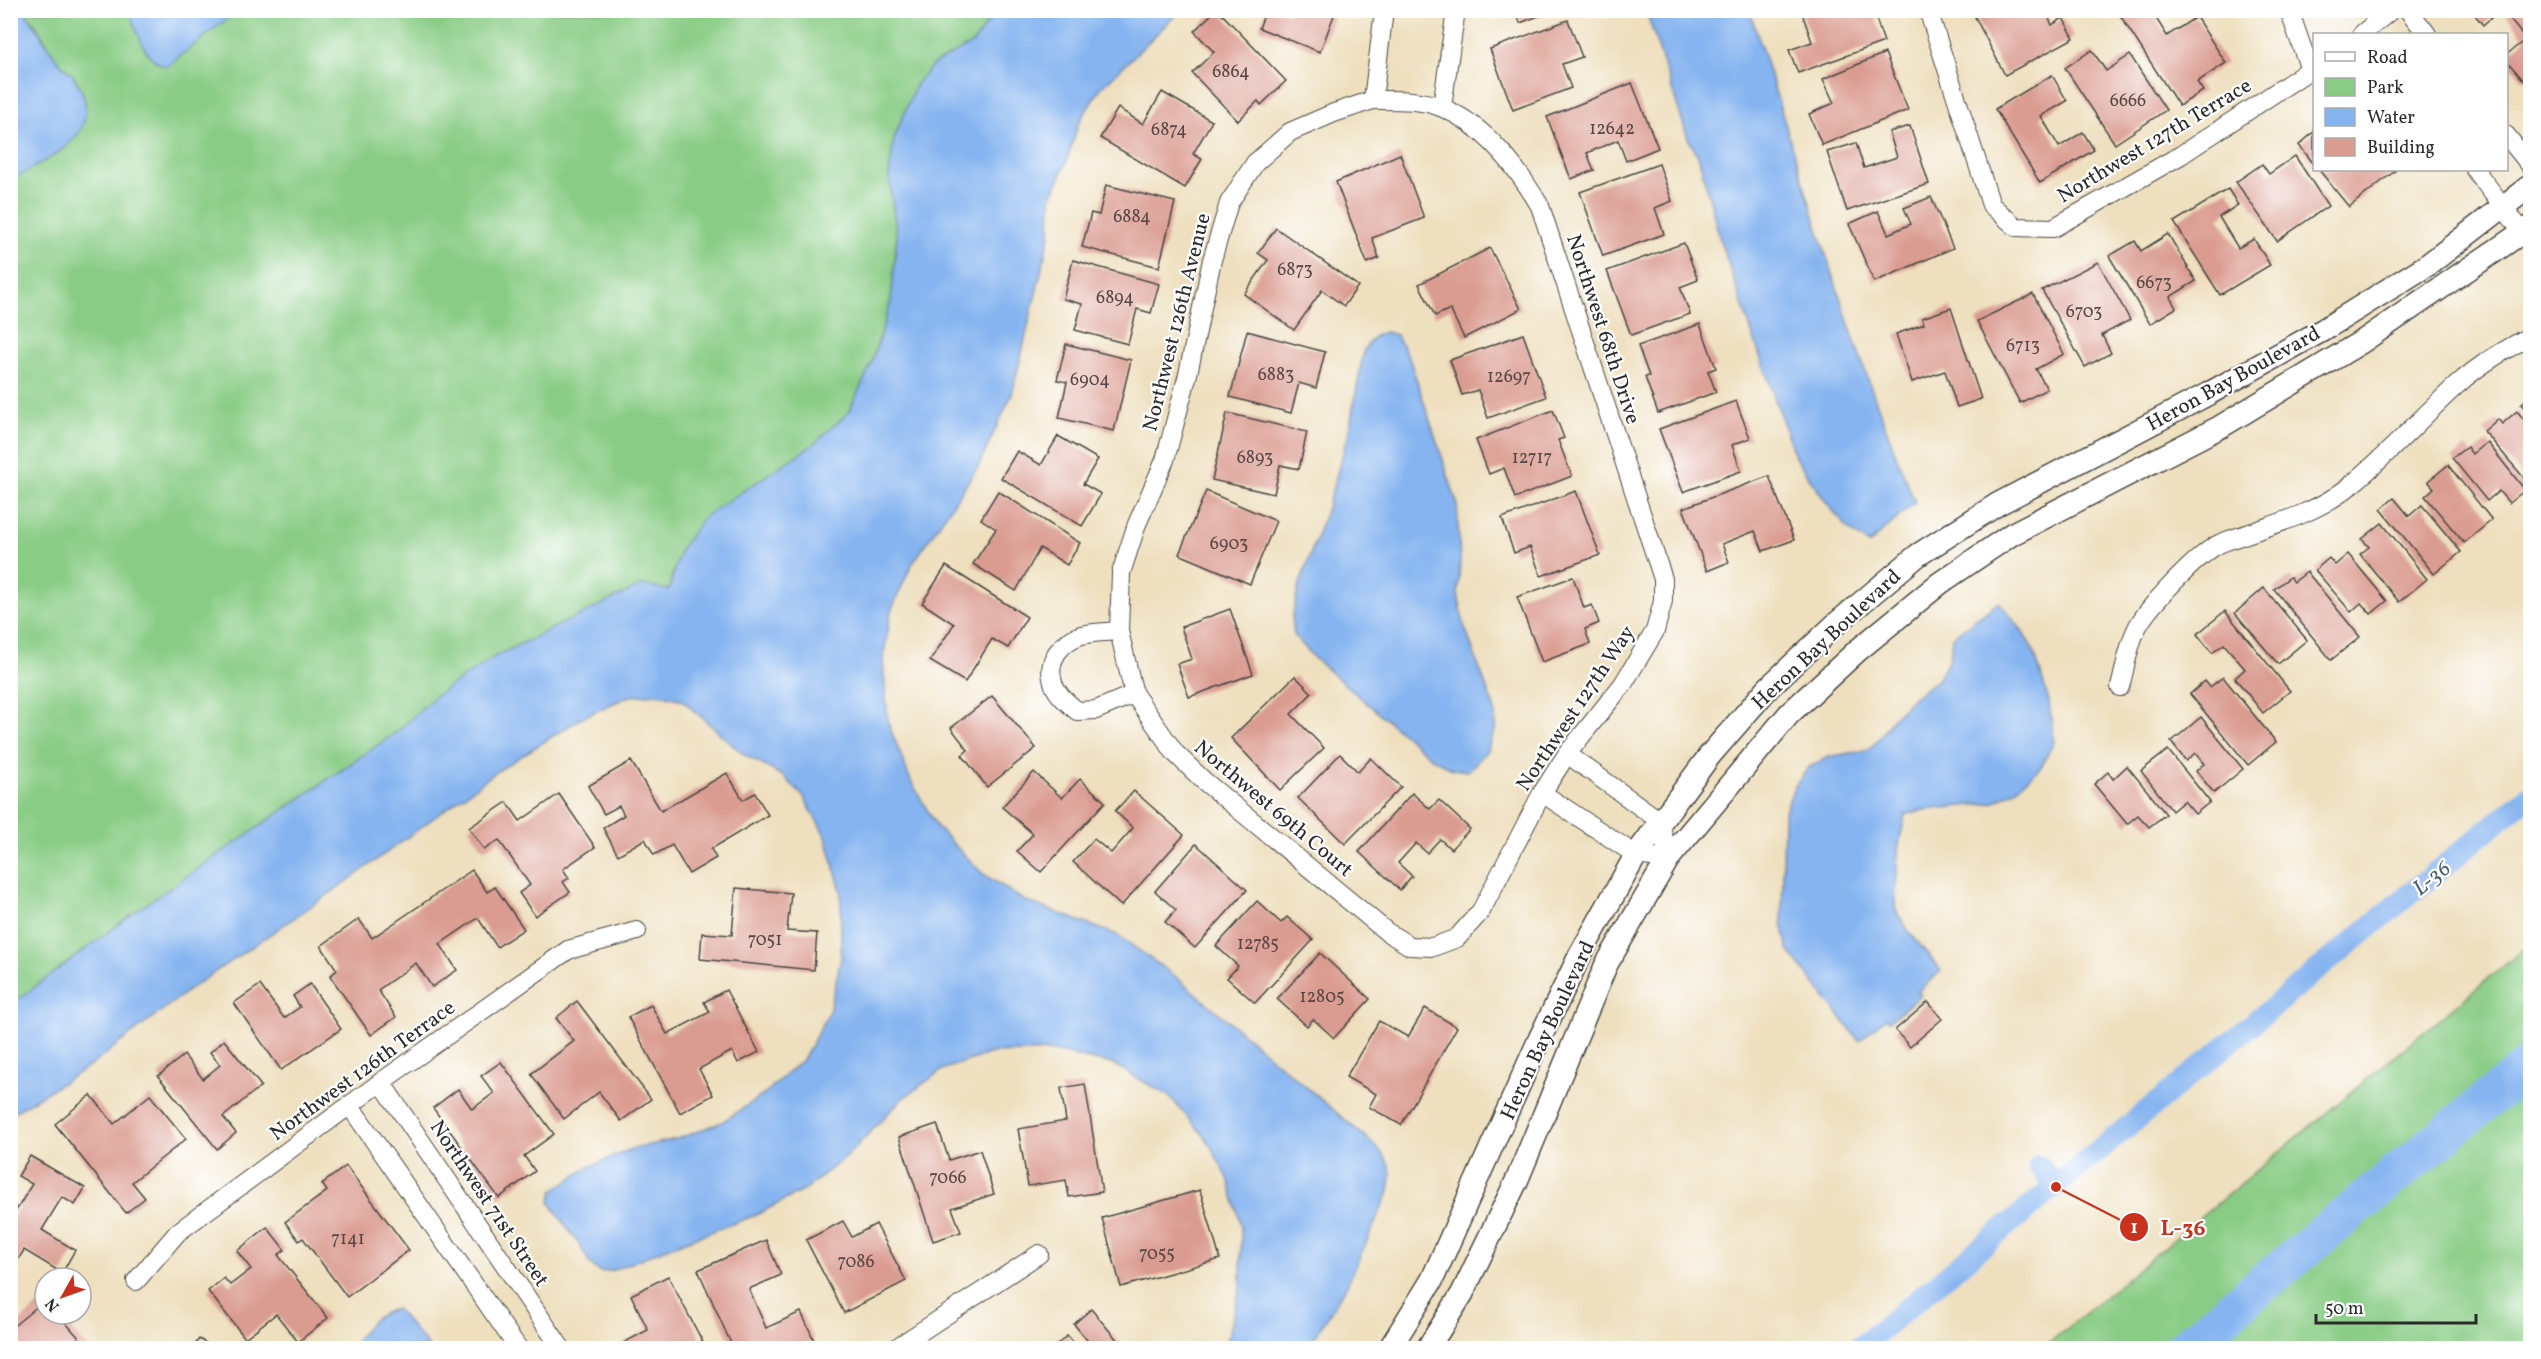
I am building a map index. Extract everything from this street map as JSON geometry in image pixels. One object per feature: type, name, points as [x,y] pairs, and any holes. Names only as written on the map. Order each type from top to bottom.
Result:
[{"type":"street","points":[[1374,100],[1384,10]]},
{"type":"street","points":[[1442,107],[1456,10]]},
{"type":"street","name":"Northwest 127th Terrace","points":[[1928,10],[1992,205],[2016,227],[2052,228],[2181,155],[2312,68],[2289,10]]},
{"type":"street","points":[[2367,33],[2391,10]]},
{"type":"street","points":[[2408,10],[2426,33]]},
{"type":"street","name":"Northwest 126th Avenue","points":[[1126,663],[1119,631],[1121,573],[1137,524],[1165,460],[1188,374],[1212,260],[1229,203],[1256,163],[1290,132],[1334,113],[1374,100],[1410,100]]},
{"type":"street","name":"Northwest 68th Drive","points":[[1410,100],[1442,107],[1474,127],[1501,151],[1523,177],[1540,206],[1663,579],[1663,601]]},
{"type":"street","points":[[2508,138],[2530,165]]},
{"type":"street","points":[[2476,171],[2528,234]]},
{"type":"street","name":"Heron Bay Boulevard","points":[[1390,1348],[1432,1280],[1540,1038],[1580,955],[1636,855],[1710,754],[1769,687],[1836,624],[1918,555],[1980,515],[2079,460],[2208,394],[2323,330],[2429,264],[2530,186]]},
{"type":"street","name":"Heron Bay Boulevard","points":[[1428,1348],[1462,1294],[1517,1180],[1606,965],[1668,859],[1789,714],[1857,651],[1940,584],[1999,543],[2082,497],[2220,427],[2363,341],[2528,234]]},
{"type":"street","points":[[2120,687],[2136,629],[2158,600],[2196,561],[2218,544],[2297,516],[2340,494],[2377,466],[2460,382],[2499,354],[2530,336]]},
{"type":"street","name":"Northwest 127th Way","points":[[1432,947],[1456,938],[1481,911],[1542,793],[1567,754],[1623,684],[1655,631],[1663,601]]},
{"type":"street","points":[[1119,631],[1082,635],[1063,644],[1052,660],[1053,682],[1062,698],[1077,711],[1096,710],[1134,694]]},
{"type":"street","name":"Northwest 69th Court","points":[[1126,663],[1134,694],[1175,753],[1204,781],[1387,932],[1410,946],[1432,947]]},
{"type":"street","points":[[1542,793],[1636,855],[1668,859],[1660,821],[1567,754]]},
{"type":"street","name":"Northwest 126th Terrace","points":[[136,1281],[178,1232],[381,1082],[568,950],[637,931]]},
{"type":"street","name":"Northwest 71st Street","points":[[381,1082],[561,1348]]},
{"type":"street","points":[[350,1106],[518,1348]]},
{"type":"street","points":[[896,1348],[1039,1254]]},
{"type":"green space","points":[[24,11],[129,11],[147,53],[167,66],[237,11],[996,11],[973,43],[934,64],[916,84],[894,139],[889,176],[897,237],[891,301],[871,365],[848,413],[814,444],[704,517],[672,574],[669,590],[435,696],[397,732],[139,909],[11,1005],[10,180],[65,148],[74,77],[56,59],[36,25]]},
{"type":"green space","points":[[2530,944],[2530,1348],[2043,1348]]},
{"type":"water","points":[[10,11],[24,11],[57,60],[74,77],[84,97],[86,113],[81,128],[72,141],[59,152],[11,180]]},
{"type":"water","points":[[129,11],[237,11],[167,66],[159,63],[147,52],[138,36]]},
{"type":"water","points":[[996,11],[1180,11],[1100,89],[1079,122],[1066,163],[1051,198],[1050,234],[1012,394],[978,467],[911,566],[891,611],[883,660],[888,723],[911,781],[937,827],[982,873],[1023,900],[1117,935],[1175,976],[1376,1146],[1385,1158],[1391,1173],[1388,1194],[1347,1285],[1308,1348],[1223,1348],[1228,1339],[1241,1284],[1241,1225],[1228,1178],[1206,1138],[1169,1096],[1113,1064],[1054,1051],[991,1053],[944,1069],[902,1099],[846,1157],[804,1190],[756,1215],[611,1271],[600,1272],[590,1264],[550,1203],[553,1191],[587,1168],[631,1149],[677,1139],[722,1122],[763,1095],[804,1058],[829,1012],[841,959],[841,891],[826,837],[803,796],[783,776],[743,754],[682,700],[660,694],[629,696],[583,717],[499,770],[345,883],[190,989],[90,1066],[11,1114],[11,1005],[139,909],[397,732],[435,696],[496,656],[642,585],[669,590],[680,550],[704,517],[814,444],[848,413],[871,365],[891,301],[897,237],[889,176],[894,139],[916,84],[934,64],[973,43]]},
{"type":"water","points":[[1646,11],[1750,11],[1848,320],[1915,502],[1869,544],[1848,529],[1795,457],[1721,243],[1699,158],[1688,138]]},
{"type":"water","points":[[1386,332],[1396,335],[1409,357],[1457,503],[1460,562],[1458,594],[1464,625],[1495,711],[1495,730],[1486,752],[1468,771],[1452,769],[1430,757],[1315,659],[1294,635],[1292,619],[1299,586],[1327,508],[1348,436],[1364,349],[1375,336]]},
{"type":"water","points":[[1999,602],[2020,628],[2034,651],[2049,702],[2054,742],[2041,767],[2014,791],[1992,803],[1923,810],[1905,815],[1898,850],[1895,909],[1907,929],[1941,971],[1918,991],[1921,995],[1889,1021],[1886,1018],[1859,1041],[1788,950],[1782,923],[1784,815],[1793,789],[1808,768],[1828,757],[1868,750],[1879,739],[1892,719],[1916,695],[1937,680],[1950,659],[1952,637]]},
{"type":"water","points":[[396,1309],[430,1348],[351,1348],[375,1319]]},
{"type":"building","points":[[1216,10],[1286,81],[1261,105],[1258,101],[1238,121],[1192,73],[1214,52],[1194,31]]},
{"type":"building","points":[[1266,10],[1279,10],[1288,14],[1289,10],[1336,10],[1320,52],[1259,28]]},
{"type":"building","points":[[1516,10],[1552,10],[1552,11],[1520,23]]},
{"type":"building","points":[[1801,10],[1873,10],[1884,42],[1798,73],[1789,50],[1812,42]]},
{"type":"building","points":[[1982,10],[2045,10],[2052,25],[2063,18],[2074,38],[2005,75],[1974,15]]},
{"type":"building","points":[[2131,10],[2151,10],[2167,36],[2196,17],[2226,63],[2197,82],[2203,91],[2179,106],[2121,17]]},
{"type":"building","points":[[2471,10],[2500,10],[2483,25]]},
{"type":"building","points":[[2502,10],[2530,10],[2530,75],[2524,81],[2508,62],[2508,53],[2526,39]]},
{"type":"building","points":[[1568,20],[1582,57],[1562,64],[1571,88],[1513,110],[1490,49]]},
{"type":"building","points":[[2092,50],[2106,71],[2130,55],[2166,110],[2115,144],[2065,68]]},
{"type":"building","points":[[1885,53],[1908,110],[1822,145],[1809,114],[1834,103],[1823,79]]},
{"type":"building","points":[[2052,75],[2067,101],[2041,116],[2059,147],[2083,132],[2094,150],[2040,183],[1995,109]]},
{"type":"building","points":[[1632,83],[1658,148],[1626,161],[1618,140],[1587,153],[1594,170],[1571,179],[1547,117]]},
{"type":"building","points":[[1162,92],[1212,121],[1193,154],[1202,159],[1185,188],[1100,138],[1118,108],[1143,124]]},
{"type":"building","points":[[1910,126],[1929,184],[1847,211],[1827,152],[1856,143],[1864,168],[1897,157],[1889,132]]},
{"type":"building","points":[[2313,133],[2313,163],[2299,145]]},
{"type":"building","points":[[1400,154],[1424,218],[1372,238],[1379,258],[1367,263],[1336,182]]},
{"type":"building","points":[[2295,156],[2328,206],[2277,241],[2236,182],[2262,164],[2269,174]]},
{"type":"building","points":[[1659,164],[1672,201],[1655,208],[1664,234],[1603,256],[1580,192]]},
{"type":"building","points":[[2320,171],[2395,171],[2349,207]]},
{"type":"building","points":[[1106,185],[1175,202],[1159,267],[1082,247],[1091,213],[1099,215]]},
{"type":"building","points":[[2228,189],[2238,205],[2219,217],[2238,248],[2254,239],[2270,265],[2220,295],[2174,222]]},
{"type":"building","points":[[1931,197],[1953,248],[1874,282],[1849,224],[1878,211],[1888,234],[1911,224],[1904,208]]},
{"type":"building","points":[[1276,228],[1358,286],[1344,306],[1322,290],[1294,330],[1244,294],[1268,260],[1258,253]]},
{"type":"building","points":[[2168,234],[2196,281],[2170,297],[2176,308],[2150,324],[2109,256],[2135,241],[2141,251]]},
{"type":"building","points":[[1684,243],[1698,280],[1680,287],[1690,314],[1631,335],[1607,271]]},
{"type":"building","points":[[1490,248],[1521,309],[1464,338],[1450,309],[1435,316],[1419,284]]},
{"type":"building","points":[[1073,260],[1159,284],[1151,313],[1137,309],[1128,344],[1075,330],[1082,304],[1063,299]]},
{"type":"building","points":[[2098,262],[2130,320],[2102,335],[2111,353],[2085,367],[2042,290]]},
{"type":"building","points":[[2033,294],[2064,354],[2036,369],[2047,389],[2020,403],[1977,321]]},
{"type":"building","points":[[1951,308],[1981,399],[1957,407],[1945,371],[1912,382],[1896,334],[1924,324],[1922,318]]},
{"type":"building","points":[[1700,324],[1716,368],[1708,371],[1716,392],[1658,413],[1645,377],[1649,376],[1638,346]]},
{"type":"building","points":[[1247,331],[1325,352],[1316,388],[1299,383],[1291,413],[1230,397]]},
{"type":"building","points":[[1523,334],[1546,397],[1488,418],[1478,390],[1462,395],[1450,360]]},
{"type":"building","points":[[1066,344],[1131,360],[1114,431],[1059,418],[1067,382],[1057,380]]},
{"type":"building","points":[[2530,396],[2530,415],[2521,404]]},
{"type":"building","points":[[1736,401],[1750,438],[1732,445],[1741,471],[1683,492],[1659,429]]},
{"type":"building","points":[[1553,410],[1564,438],[1558,440],[1572,476],[1515,498],[1504,468],[1489,474],[1476,440]]},
{"type":"building","points":[[2517,411],[2530,427],[2530,485],[2484,431],[2498,419],[2502,424]]},
{"type":"building","points":[[1227,413],[1307,432],[1299,469],[1280,465],[1274,494],[1212,480]]},
{"type":"building","points":[[1058,436],[1098,459],[1083,484],[1101,494],[1082,526],[1001,478],[1017,451],[1041,465]]},
{"type":"building","points":[[2487,442],[2525,490],[2509,503],[2499,491],[2487,501],[2452,458],[2467,447],[2472,454]]},
{"type":"building","points":[[2448,465],[2492,520],[2464,543],[2425,496],[2434,488],[2428,481]]},
{"type":"building","points":[[1769,476],[1794,540],[1763,551],[1755,531],[1722,544],[1729,562],[1707,571],[1683,508]]},
{"type":"building","points":[[998,491],[1080,543],[1067,565],[1040,548],[1016,591],[973,564],[996,529],[981,519]]},
{"type":"building","points":[[1206,491],[1276,521],[1250,584],[1179,554]]},
{"type":"building","points":[[1576,491],[1600,555],[1541,576],[1530,547],[1514,553],[1502,518]]},
{"type":"building","points":[[2394,498],[2409,516],[2422,505],[2461,552],[2434,574],[2381,509]]},
{"type":"building","points":[[2382,523],[2427,579],[2399,602],[2360,554],[2369,547],[2362,539]]},
{"type":"building","points":[[2348,554],[2387,601],[2371,614],[2361,603],[2351,612],[2315,570],[2329,558],[2335,565]]},
{"type":"building","points":[[946,566],[1027,617],[1008,648],[992,639],[965,682],[930,661],[954,624],[922,603]]},
{"type":"building","points":[[2307,572],[2360,637],[2331,660],[2274,589],[2290,577],[2294,582]]},
{"type":"building","points":[[1573,577],[1584,608],[1592,605],[1599,623],[1585,629],[1590,644],[1542,662],[1517,597]]},
{"type":"building","points":[[2264,588],[2307,640],[2278,664],[2235,613]]},
{"type":"building","points":[[1230,609],[1253,674],[1189,697],[1177,664],[1192,659],[1181,627]]},
{"type":"building","points":[[2225,611],[2290,691],[2263,713],[2235,678],[2245,669],[2224,644],[2212,653],[2197,634]]},
{"type":"building","points":[[1295,676],[1312,693],[1291,714],[1324,748],[1280,790],[1231,738]]},
{"type":"building","points":[[2223,677],[2276,742],[2248,765],[2190,694],[2205,681],[2210,687]]},
{"type":"building","points":[[992,696],[1036,748],[987,787],[962,755],[968,750],[951,728]]},
{"type":"building","points":[[2201,717],[2243,769],[2214,793],[2196,771],[2204,764],[2195,753],[2186,761],[2171,742]]},
{"type":"building","points":[[2168,750],[2210,802],[2195,814],[2184,801],[2172,811],[2141,771]]},
{"type":"building","points":[[1340,754],[1358,772],[1371,758],[1401,787],[1345,844],[1298,798]]},
{"type":"building","points":[[631,761],[661,811],[727,773],[743,800],[755,793],[768,815],[711,849],[716,858],[689,874],[672,845],[654,855],[645,839],[618,855],[603,828],[624,815],[619,806],[604,814],[588,786]]},
{"type":"building","points":[[2127,766],[2166,814],[2149,827],[2138,815],[2127,824],[2094,784],[2108,772],[2113,779]]},
{"type":"building","points":[[1034,772],[1062,798],[1080,779],[1105,802],[1041,872],[1017,851],[1033,834],[1002,807]]},
{"type":"building","points":[[1134,791],[1184,835],[1121,906],[1073,862],[1094,839],[1111,853],[1133,828],[1115,811]]},
{"type":"building","points":[[1412,793],[1430,809],[1439,800],[1470,829],[1451,849],[1440,839],[1427,853],[1416,843],[1398,863],[1412,876],[1400,890],[1359,852]]},
{"type":"building","points":[[559,794],[595,847],[563,869],[569,878],[563,882],[570,892],[535,916],[519,893],[530,885],[499,840],[484,850],[469,828],[507,802],[520,821]]},
{"type":"building","points":[[1196,844],[1247,890],[1195,948],[1165,922],[1176,910],[1155,891]]},
{"type":"building","points":[[472,870],[487,892],[495,887],[524,929],[497,947],[478,918],[440,944],[457,970],[432,987],[416,963],[378,990],[396,1017],[371,1035],[330,976],[337,970],[321,946],[359,919],[372,938]]},
{"type":"building","points":[[736,888],[791,893],[787,931],[817,933],[814,970],[700,959],[702,933],[732,935]]},
{"type":"building","points":[[1257,901],[1281,923],[1287,917],[1313,940],[1255,1003],[1227,978],[1238,966],[1216,946]]},
{"type":"building","points":[[1320,953],[1370,999],[1334,1038],[1313,1019],[1307,1026],[1277,999]]},
{"type":"building","points":[[310,984],[341,1029],[281,1070],[234,1003],[260,985],[284,1018],[300,1007],[293,996]]},
{"type":"building","points":[[726,990],[759,1052],[738,1063],[732,1051],[699,1069],[713,1095],[680,1113],[628,1017],[651,1005],[667,1034],[710,1012],[704,1002]]},
{"type":"building","points":[[577,1001],[651,1099],[621,1121],[599,1092],[564,1119],[531,1074],[574,1041],[556,1018]]},
{"type":"building","points":[[1928,1002],[1942,1019],[1910,1047],[1895,1030]]},
{"type":"building","points":[[1425,1008],[1457,1027],[1401,1125],[1369,1107],[1376,1094],[1346,1077],[1379,1021],[1408,1037]]},
{"type":"building","points":[[224,1040],[261,1086],[223,1117],[236,1133],[217,1149],[158,1076],[184,1055],[203,1079],[220,1065],[210,1052]]},
{"type":"building","points":[[501,1062],[554,1134],[524,1156],[535,1171],[499,1198],[433,1108],[458,1089],[472,1109],[494,1093],[481,1076]]},
{"type":"building","points":[[1085,1084],[1102,1192],[1069,1197],[1066,1180],[1028,1186],[1018,1129],[1066,1121],[1061,1088]]},
{"type":"building","points":[[91,1095],[114,1124],[150,1095],[186,1139],[132,1182],[145,1198],[126,1213],[55,1124]]},
{"type":"building","points":[[937,1124],[949,1160],[980,1150],[994,1194],[952,1208],[961,1232],[933,1241],[899,1137]]},
{"type":"building","points":[[30,1156],[85,1188],[75,1205],[62,1197],[42,1230],[75,1250],[66,1266],[50,1266],[24,1250],[10,1273],[10,1221],[32,1184],[18,1176]]},
{"type":"building","points":[[346,1166],[409,1250],[347,1297],[303,1238],[299,1241],[285,1222],[327,1191],[322,1184]]},
{"type":"building","points":[[1200,1190],[1220,1259],[1121,1287],[1102,1218]]},
{"type":"building","points":[[843,1221],[852,1237],[876,1224],[906,1281],[844,1313],[806,1240]]},
{"type":"building","points":[[267,1227],[285,1250],[278,1255],[328,1318],[298,1342],[276,1314],[245,1338],[208,1291],[224,1278],[230,1285],[251,1269],[237,1251]]},
{"type":"building","points":[[766,1240],[781,1275],[749,1289],[766,1328],[801,1312],[814,1340],[795,1348],[733,1348],[698,1270]]},
{"type":"building","points":[[668,1276],[705,1346],[709,1343],[712,1348],[626,1348],[623,1343],[648,1330],[631,1295]]},
{"type":"building","points":[[1091,1309],[1124,1348],[1087,1348],[1091,1345],[1074,1324]]},
{"type":"building","points":[[33,1310],[33,1326],[69,1326],[88,1348],[10,1348],[10,1329]]},
{"type":"building","points":[[1067,1336],[1077,1348],[1053,1348]]},
{"type":"building","points":[[199,1339],[215,1348],[193,1348]]},
{"type":"waterway","name":"L-36","points":[[1859,1348],[2530,795]]},
{"type":"waterway","points":[[2184,1348],[2530,1065]]},
{"type":"waterway","points":[[2039,1166],[2056,1187]]},
{"type":"place","name":"L-36","points":[[2056,1187]]}]
